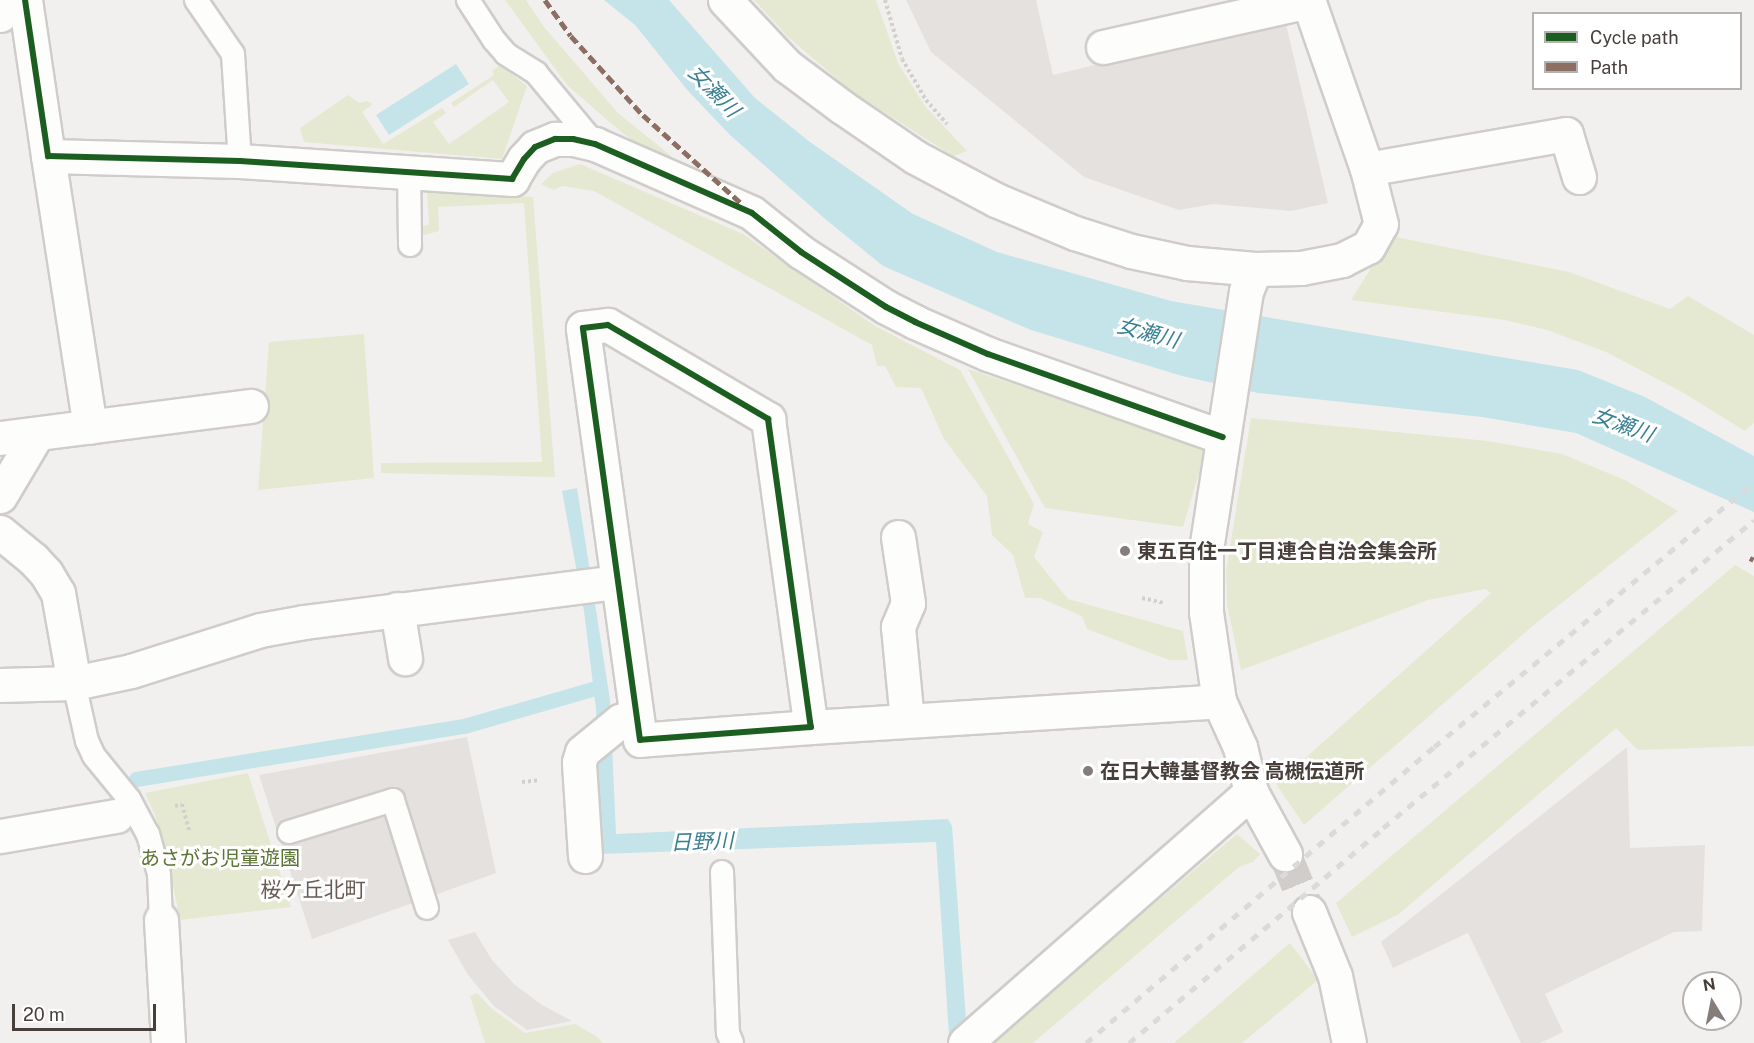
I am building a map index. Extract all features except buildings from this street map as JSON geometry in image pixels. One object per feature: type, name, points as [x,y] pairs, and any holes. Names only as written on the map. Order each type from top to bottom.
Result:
[{"type":"street","points":[[0,15],[15,0]]},
{"type":"street","points":[[25,0],[90,427]]},
{"type":"street","points":[[725,0],[788,66],[842,107],[915,157],[996,200],[1075,233],[1131,250],[1251,280],[1342,260],[1368,247],[1381,224],[1367,169],[1309,1],[1103,47]]},
{"type":"street","points":[[1367,169],[1566,134],[1579,177]]},
{"type":"street","points":[[48,156],[240,161],[409,170],[512,179],[524,159],[535,147],[555,139],[573,139],[595,144],[752,213],[801,252],[886,307],[915,322],[988,354],[1224,424]]},
{"type":"street","points":[[1251,280],[1224,424],[1206,548],[1204,582],[1219,701],[1240,747],[1251,792],[1285,854]]},
{"type":"street","points":[[811,727],[768,419],[608,325],[583,327],[597,585],[628,718],[640,740],[907,720],[1219,701]]},
{"type":"street","points":[[0,438],[251,406]]},
{"type":"street","points":[[0,496],[37,434]]},
{"type":"street","points":[[0,532],[33,559],[46,573],[58,593],[74,683]]},
{"type":"street","points":[[898,537],[908,603],[898,627],[907,720]]},
{"type":"street","points":[[0,685],[74,683],[130,671],[260,630],[397,609],[597,585]]},
{"type":"street","points":[[397,609],[405,658]]},
{"type":"street","points":[[585,856],[579,762],[582,752],[592,742],[628,718]]},
{"type":"street","points":[[965,1043],[1251,792]]},
{"type":"street","points":[[0,836],[116,816]]},
{"type":"street","points":[[1309,912],[1335,976],[1349,1043]]},
{"type":"street","points":[[161,920],[168,1043]]},
{"type":"lane","points":[[196,0],[233,54],[240,161]]},
{"type":"lane","points":[[468,0],[500,47],[520,64],[536,73],[595,144]]},
{"type":"lane","points":[[409,170],[410,245]]},
{"type":"lane","points":[[74,683],[87,741],[94,756],[129,799],[148,834],[159,874],[161,920]]},
{"type":"lane","points":[[289,832],[393,800],[427,908]]},
{"type":"lane","points":[[722,872],[728,1033],[732,1043]]},
{"type":"path","points":[[885,0],[902,59],[926,100],[949,126]]},
{"type":"green space","points":[[505,0],[526,0],[544,27],[618,113],[670,155],[682,171],[648,152],[567,85]]},
{"type":"green space","points":[[754,0],[876,0],[898,63],[925,106],[967,151],[953,156],[851,91],[787,36]]},
{"type":"green space","points":[[500,65],[527,86],[502,159],[304,142],[300,128],[348,95],[359,103],[367,101],[373,104],[362,112],[383,144],[442,108],[446,113],[433,122],[449,144],[509,102],[493,80],[454,107],[451,103],[494,75],[492,71]]},
{"type":"green space","points":[[580,164],[743,234],[875,326],[960,370],[1034,504],[1028,524],[1043,532],[1034,557],[1068,599],[1183,631],[1188,660],[1169,660],[1087,629],[1082,616],[1040,598],[1025,598],[1013,555],[992,535],[987,496],[944,439],[921,388],[896,387],[885,366],[877,366],[872,345],[594,191],[562,186],[554,190],[541,184],[553,173]]},
{"type":"green space","points":[[427,190],[533,197],[555,477],[381,473],[381,463],[542,462],[524,203],[438,207],[439,231],[423,235],[422,226],[429,225]]},
{"type":"green space","points":[[1391,236],[1569,272],[1670,309],[1688,296],[1754,335],[1754,423],[1745,431],[1682,392],[1606,352],[1547,330],[1505,320],[1351,300]]},
{"type":"green space","points":[[364,334],[374,478],[258,490],[269,342]]},
{"type":"green space","points":[[968,369],[1194,444],[1205,453],[1183,527],[1045,508]]},
{"type":"green space","points":[[1251,418],[1488,441],[1562,454],[1625,480],[1678,511],[1535,624],[1304,825],[1276,784],[1491,593],[1485,589],[1428,600],[1241,670],[1227,605],[1226,571]]},
{"type":"green space","points":[[1735,565],[1754,576],[1754,746],[1638,750],[1616,728],[1399,914],[1352,937],[1336,903]]},
{"type":"green space","name":"あさがお児童遊園","points":[[248,773],[291,907],[180,920],[155,815],[145,793]]},
{"type":"green space","points":[[1237,834],[1260,854],[1253,862],[1239,867],[1033,1043],[989,1043]]},
{"type":"green space","points":[[1290,943],[1318,980],[1242,1043],[1174,1043]]},
{"type":"green space","points":[[477,993],[491,1008],[525,1033],[575,1024],[596,1036],[603,1043],[485,1043],[470,996]]},
{"type":"shaded area","points":[[906,0],[1036,0],[1053,75],[1285,20],[1328,203],[1291,211],[1214,204],[1179,210],[1084,177],[931,52]]},
{"type":"shaded area","points":[[467,737],[496,873],[312,939],[259,775]]},
{"type":"shaded area","points":[[1627,747],[1630,848],[1705,845],[1702,931],[1674,932],[1545,994],[1563,1032],[1540,1043],[1521,1043],[1468,933],[1393,968],[1381,942]]},
{"type":"shaded area","points":[[475,932],[492,960],[515,985],[542,1005],[572,1021],[527,1030],[494,1006],[468,975],[448,940]]},
{"type":"water","name":"女瀬川","points":[[604,0],[669,0],[755,98],[810,142],[913,214],[997,252],[1171,301],[1578,370],[1645,397],[1754,456],[1754,512],[1576,433],[1482,417],[1258,393],[1182,376],[1031,330],[883,266],[824,218],[730,135],[689,92],[635,25]]},
{"type":"water","points":[[456,64],[469,84],[389,135],[376,115]]},
{"type":"water","name":"日野川","points":[[577,488],[610,700],[616,834],[948,819],[952,826],[966,1020],[949,1035],[936,842],[600,854],[596,709],[584,611],[562,491]]},
{"type":"waterway","points":[[136,779],[464,726],[599,687]]},
{"type":"tunnel","points":[[1285,854],[1309,912]]},
{"type":"railway","points":[[1086,1043],[1434,747],[1754,482]]},
{"type":"railway","points":[[1129,1043],[1383,828],[1754,520]]},
{"type":"marked path","points":[[545,0],[571,36],[643,115],[741,203]]},
{"type":"marked path","points":[[1750,558],[1754,560]]},
{"type":"cycle path","points":[[25,0],[48,156],[240,161],[512,179],[524,159],[535,147],[555,139],[573,139],[595,144],[752,213],[801,252],[886,307],[915,322],[988,354],[1223,437]]},
{"type":"cycle path","points":[[608,325],[768,419],[811,727],[640,740],[583,328],[608,325]]},
{"type":"place","name":"東五百住一丁目連合自治会集会所","points":[[1125,551]]},
{"type":"place","name":"在日大韓基督教会 高槻伝道所","points":[[1088,771]]},
{"type":"district","name":"桜ケ丘北町","points":[[313,890]]}]
